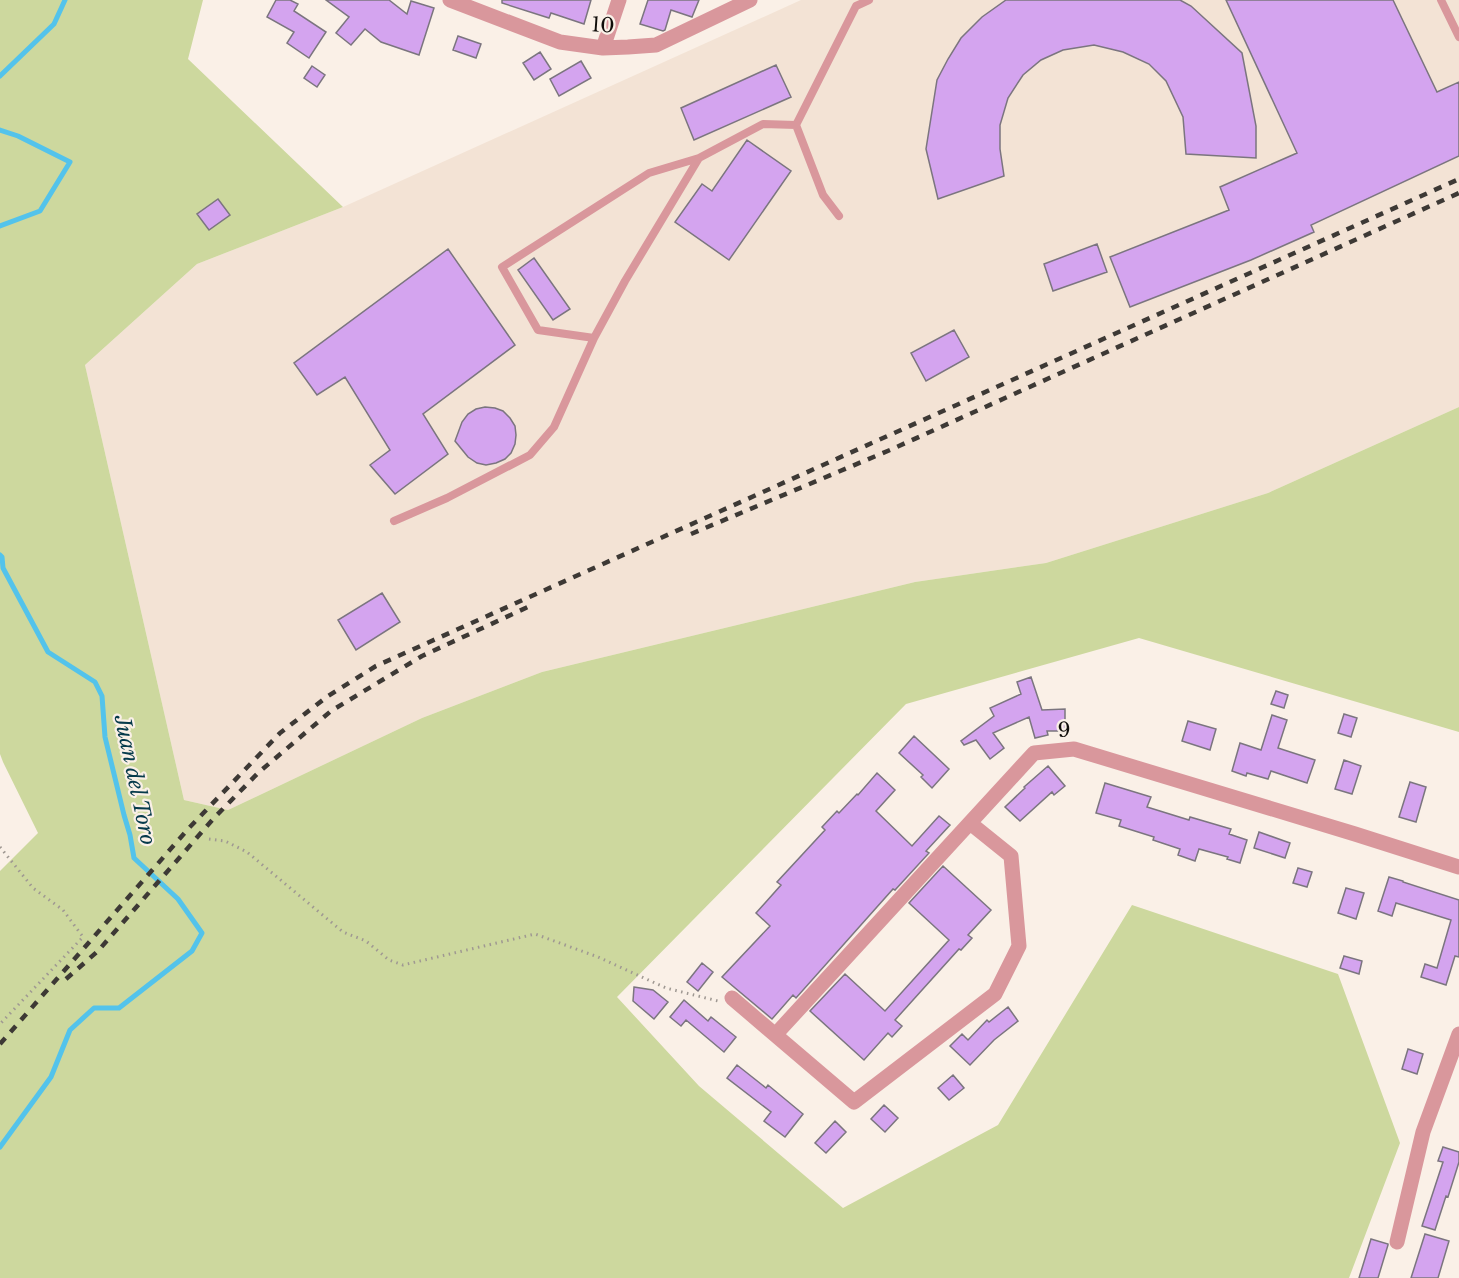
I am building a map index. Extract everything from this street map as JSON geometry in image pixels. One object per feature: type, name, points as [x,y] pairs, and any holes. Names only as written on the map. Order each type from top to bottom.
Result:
[{"type":"street","name":"10","points":[[450,0],[560,42],[603,48],[656,45],[750,0]]},
{"type":"street","points":[[603,48],[619,0]]},
{"type":"street","name":"9","points":[[776,1034],[1034,753],[1074,749],[1459,867]]},
{"type":"street","points":[[732,998],[854,1102],[995,994],[1018,946],[1011,856],[970,823]]},
{"type":"street","points":[[1398,1242],[1423,1132],[1459,1034]]},
{"type":"lane","points":[[839,216],[823,195],[796,125],[856,6],[869,0]]},
{"type":"lane","points":[[1442,0],[1459,38]]},
{"type":"lane","points":[[594,338],[538,330],[502,267],[649,173],[699,158],[763,124],[796,125]]},
{"type":"lane","points":[[394,521],[447,498],[530,454],[554,427],[594,338],[625,281],[699,158]]},
{"type":"path","points":[[209,839],[225,841],[247,852],[343,932],[366,941],[389,960],[403,965],[535,934],[598,957],[666,988],[716,1001],[732,998]]},
{"type":"path","points":[[0,847],[33,888],[63,910],[83,937],[0,1024]]},
{"type":"shaded area","points":[[801,0],[1459,0],[1459,407],[1268,493],[1046,563],[915,582],[542,672],[422,718],[228,810],[184,800],[85,365],[197,264],[343,207]]},
{"type":"green space","points":[[0,0],[203,0],[188,59],[343,207],[197,264],[85,365],[184,800],[228,810],[422,718],[542,672],[915,582],[1046,563],[1268,493],[1459,407],[1459,732],[1139,638],[906,704],[617,997],[699,1086],[843,1208],[998,1125],[1132,905],[1338,974],[1400,1143],[1349,1278],[0,1278],[0,871],[38,833],[0,754]]},
{"type":"building","points":[[276,0],[290,0],[298,4],[294,11],[326,32],[309,58],[287,43],[294,32],[267,17]]},
{"type":"building","points":[[326,0],[389,0],[407,14],[411,1],[434,8],[419,55],[381,42],[365,29],[351,45],[336,33],[349,17]]},
{"type":"building","points":[[502,0],[591,0],[584,24],[551,13],[549,18],[502,3]]},
{"type":"building","points":[[648,0],[699,0],[692,17],[671,10],[663,31],[640,24]]},
{"type":"building","points":[[1006,0],[1180,0],[1191,6],[1242,53],[1256,126],[1256,158],[1186,154],[1183,117],[1166,81],[1149,64],[1123,52],[1094,45],[1063,50],[1041,60],[1023,75],[1008,98],[1000,125],[1000,149],[1004,176],[938,199],[926,149],[937,80],[961,38],[982,17]]},
{"type":"building","points":[[1226,0],[1393,0],[1437,92],[1459,82],[1459,156],[1311,225],[1314,232],[1251,260],[1130,307],[1110,257],[1229,210],[1220,187],[1297,153]]},
{"type":"building","points":[[458,36],[481,44],[476,58],[453,50]]},
{"type":"building","points":[[540,52],[551,69],[534,80],[523,63]]},
{"type":"building","points":[[581,61],[591,78],[559,96],[550,79]]},
{"type":"building","points":[[776,65],[791,97],[694,140],[681,108]]},
{"type":"building","points":[[312,66],[325,75],[317,87],[304,78]]},
{"type":"building","points":[[747,140],[791,171],[729,260],[675,222],[702,184],[712,191]]},
{"type":"building","points":[[218,199],[230,215],[209,230],[197,214]]},
{"type":"building","points":[[1097,244],[1107,272],[1053,291],[1044,264]]},
{"type":"building","points":[[448,249],[515,345],[423,414],[448,454],[395,494],[370,465],[390,450],[345,377],[317,395],[294,363]]},
{"type":"building","points":[[534,258],[570,309],[553,320],[518,270]]},
{"type":"building","points":[[954,330],[969,357],[926,381],[911,353]]},
{"type":"building","points":[[485,407],[503,411],[515,426],[516,435],[511,453],[505,459],[486,465],[477,463],[468,457],[455,441],[462,422],[468,414]]},
{"type":"building","points":[[382,593],[400,622],[356,650],[338,620]]},
{"type":"building","points":[[1031,677],[1042,710],[1065,709],[1065,731],[1047,731],[1048,735],[1035,738],[1029,717],[993,733],[1004,748],[990,759],[976,740],[964,745],[961,741],[994,716],[990,708],[1021,694],[1017,682]]},
{"type":"building","points":[[1276,691],[1288,695],[1284,708],[1271,704]]},
{"type":"building","points":[[1344,714],[1357,718],[1351,737],[1338,733]]},
{"type":"building","points":[[1272,715],[1287,720],[1278,748],[1315,760],[1307,783],[1271,771],[1268,779],[1247,773],[1246,776],[1232,771],[1240,743],[1261,750]]},
{"type":"building","points":[[1188,721],[1216,729],[1210,750],[1182,741]]},
{"type":"building","points":[[914,736],[949,769],[932,788],[921,777],[923,775],[899,753]]},
{"type":"building","points":[[1344,760],[1361,766],[1352,794],[1335,789]]},
{"type":"building","points":[[1048,766],[1065,786],[1054,795],[1052,792],[1020,821],[1005,807]]},
{"type":"building","points":[[877,773],[895,790],[876,811],[912,846],[939,816],[950,825],[926,851],[929,853],[895,890],[893,889],[796,998],[793,995],[772,1019],[722,977],[770,926],[756,913],[781,885],[777,882],[825,830],[822,827],[837,811],[839,813],[858,795]]},
{"type":"building","points":[[1410,782],[1426,787],[1416,822],[1399,817]]},
{"type":"building","points":[[1105,783],[1151,797],[1147,807],[1189,820],[1190,817],[1231,829],[1229,834],[1247,840],[1240,863],[1227,859],[1228,857],[1199,849],[1195,861],[1178,855],[1180,849],[1153,840],[1154,837],[1119,826],[1121,820],[1096,813]]},
{"type":"building","points":[[1259,832],[1290,843],[1285,858],[1254,848]]},
{"type":"building","points":[[943,866],[991,910],[968,935],[972,938],[961,950],[959,949],[895,1020],[902,1026],[892,1037],[888,1033],[864,1060],[810,1011],[845,974],[885,1011],[949,940],[909,903]]},
{"type":"building","points":[[1298,868],[1312,872],[1307,887],[1293,883]]},
{"type":"building","points":[[1389,877],[1459,900],[1459,957],[1455,956],[1446,985],[1421,977],[1425,964],[1437,968],[1451,920],[1396,903],[1392,916],[1378,911]]},
{"type":"building","points":[[1346,888],[1364,893],[1356,919],[1338,913]]},
{"type":"building","points":[[1344,956],[1362,961],[1359,974],[1340,968]]},
{"type":"building","points":[[702,963],[713,972],[698,991],[687,982]]},
{"type":"building","points":[[634,987],[653,990],[668,1002],[654,1019],[633,1001]]},
{"type":"building","points":[[684,1000],[708,1021],[711,1017],[736,1037],[724,1052],[686,1020],[681,1026],[670,1017]]},
{"type":"building","points":[[1008,1007],[1018,1021],[994,1040],[970,1065],[950,1046],[962,1034],[968,1040],[987,1020],[989,1022]]},
{"type":"building","points":[[1408,1049],[1423,1054],[1417,1074],[1402,1069]]},
{"type":"building","points":[[737,1065],[766,1088],[768,1085],[803,1114],[785,1137],[764,1121],[771,1112],[727,1078]]},
{"type":"building","points":[[953,1075],[964,1088],[949,1100],[938,1088]]},
{"type":"building","points":[[884,1105],[898,1118],[885,1132],[871,1119]]},
{"type":"building","points":[[835,1121],[846,1132],[826,1153],[815,1143]]},
{"type":"building","points":[[1443,1147],[1459,1152],[1459,1162],[1435,1230],[1422,1226],[1443,1162],[1438,1161]]},
{"type":"building","points":[[1425,1234],[1449,1241],[1438,1278],[1411,1278]]},
{"type":"building","points":[[1371,1239],[1388,1244],[1378,1278],[1359,1278]]},
{"type":"waterway","name":"Juan del Toro","points":[[0,76],[54,24],[65,0]]},
{"type":"waterway","name":"Juan del Toro","points":[[0,130],[18,136],[70,162],[40,211],[0,226]]},
{"type":"waterway","name":"Juan del Toro","points":[[0,555],[3,568],[48,652],[95,682],[102,696],[105,737],[134,858],[178,899],[202,933],[192,951],[119,1008],[94,1008],[70,1030],[51,1077],[0,1147]]},
{"type":"railway","points":[[0,1044],[189,828],[280,733],[328,696],[376,666],[1459,179]]},
{"type":"railway","points":[[691,534],[890,450],[1459,193]]},
{"type":"railway","points":[[66,979],[98,951],[214,818],[258,773],[331,711],[422,656],[530,606]]}]
